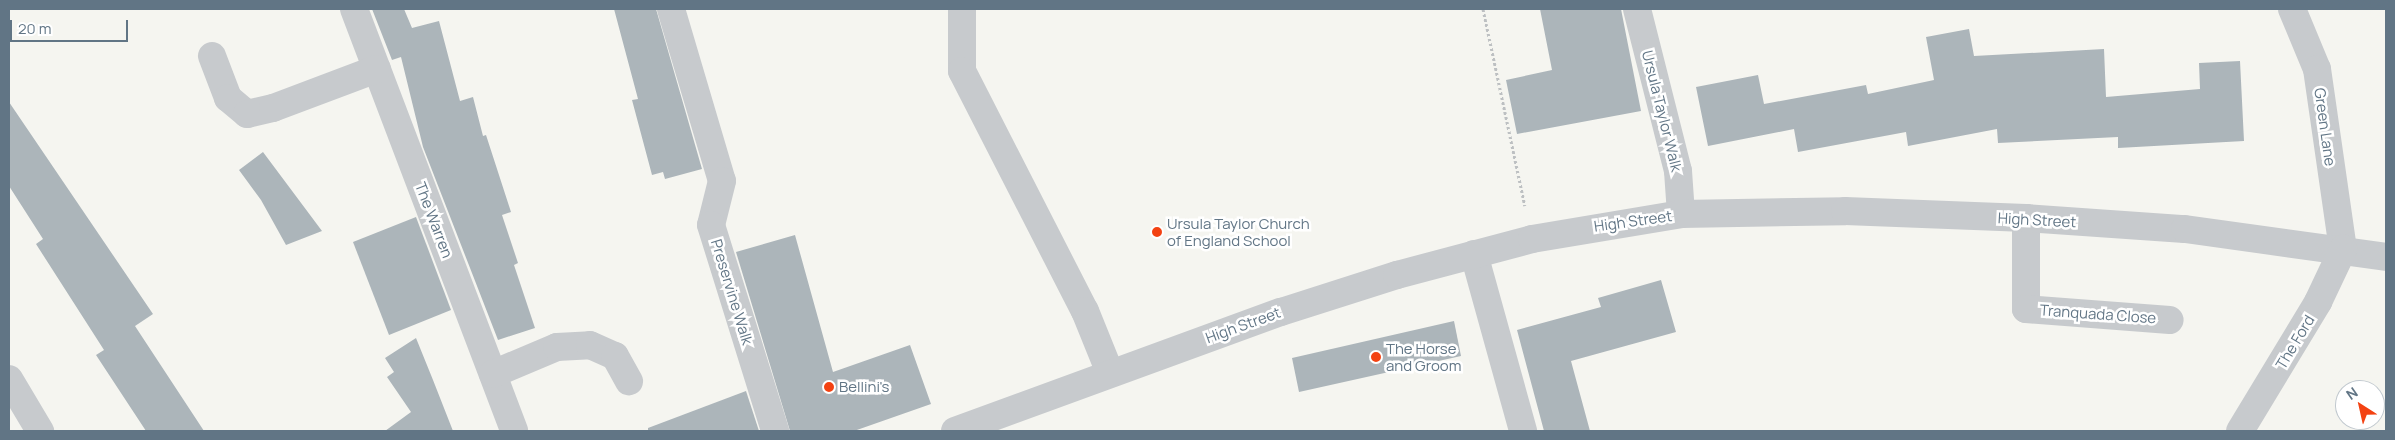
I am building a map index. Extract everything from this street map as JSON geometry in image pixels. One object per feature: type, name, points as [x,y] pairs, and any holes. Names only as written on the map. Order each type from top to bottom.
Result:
[{"type":"street","name":"The Warren","points":[[354,9],[514,431]]},
{"type":"street","name":"Preservine Walk","points":[[671,9],[722,181],[711,225],[775,431]]},
{"type":"street","points":[[962,9],[962,71],[1085,311],[1110,373]]},
{"type":"street","name":"Ursula Taylor Walk","points":[[1637,9],[1678,171],[1681,214]]},
{"type":"street","name":"Green Lane","points":[[2292,9],[2317,69],[2343,250]]},
{"type":"street","points":[[212,56],[228,98],[247,114],[273,108],[377,70]]},
{"type":"street","name":"High Street","points":[[954,431],[1281,312],[1474,254],[1532,238],[1681,214],[1836,211],[2026,218],[2185,229],[2386,257]]},
{"type":"street","name":"Tranquada Close","points":[[2026,218],[2026,309],[2170,320]]},
{"type":"street","name":"The Ford","points":[[2240,431],[2318,302],[2343,250]]},
{"type":"street","points":[[1474,254],[1523,431]]},
{"type":"street","points":[[493,374],[557,347],[590,346],[616,356],[629,381]]},
{"type":"street","points":[[9,379],[40,431]]},
{"type":"path","points":[[1483,9],[1532,238]]},
{"type":"building","points":[[372,9],[404,9],[412,28],[439,21],[460,101],[473,97],[483,136],[486,135],[511,212],[502,215],[518,263],[514,265],[535,328],[498,340],[423,147],[401,57],[392,60]]},
{"type":"building","points":[[614,9],[656,9],[702,169],[665,179],[663,172],[652,175],[632,100],[638,99]]},
{"type":"building","points":[[1540,9],[1621,9],[1641,111],[1517,134],[1506,80],[1552,70]]},
{"type":"building","points":[[1969,29],[1974,56],[2104,49],[2106,97],[2200,89],[2199,63],[2240,61],[2244,141],[2118,148],[2118,137],[1998,143],[1997,129],[1908,146],[1906,132],[1798,152],[1794,129],[1708,146],[1696,87],[1758,75],[1764,104],[1866,85],[1868,94],[1934,80],[1926,37]]},
{"type":"building","points":[[9,102],[153,314],[135,326],[204,431],[146,431],[96,355],[104,350],[36,244],[43,239],[9,186]]},
{"type":"building","points":[[263,152],[322,231],[286,245],[261,200],[239,170]]},
{"type":"building","points":[[416,217],[451,310],[389,335],[353,242]]},
{"type":"building","points":[[795,235],[833,372],[910,345],[931,404],[854,431],[790,431],[736,252]]},
{"type":"building","points":[[1661,280],[1676,332],[1571,361],[1590,431],[1544,431],[1517,330],[1601,307],[1598,298]]},
{"type":"building","name":"The Horse and Groom","points":[[1454,321],[1461,356],[1299,392],[1292,358]]},
{"type":"building","points":[[416,338],[453,431],[385,431],[411,412],[387,377],[394,372],[385,358]]},
{"type":"building","points":[[746,391],[759,431],[648,431],[648,428]]},
{"type":"place","name":"Ursula Taylor Church of England School","points":[[1157,232]]},
{"type":"place","name":"The Horse and Groom","points":[[1376,357]]},
{"type":"place","name":"Bellini's","points":[[829,387]]}]
